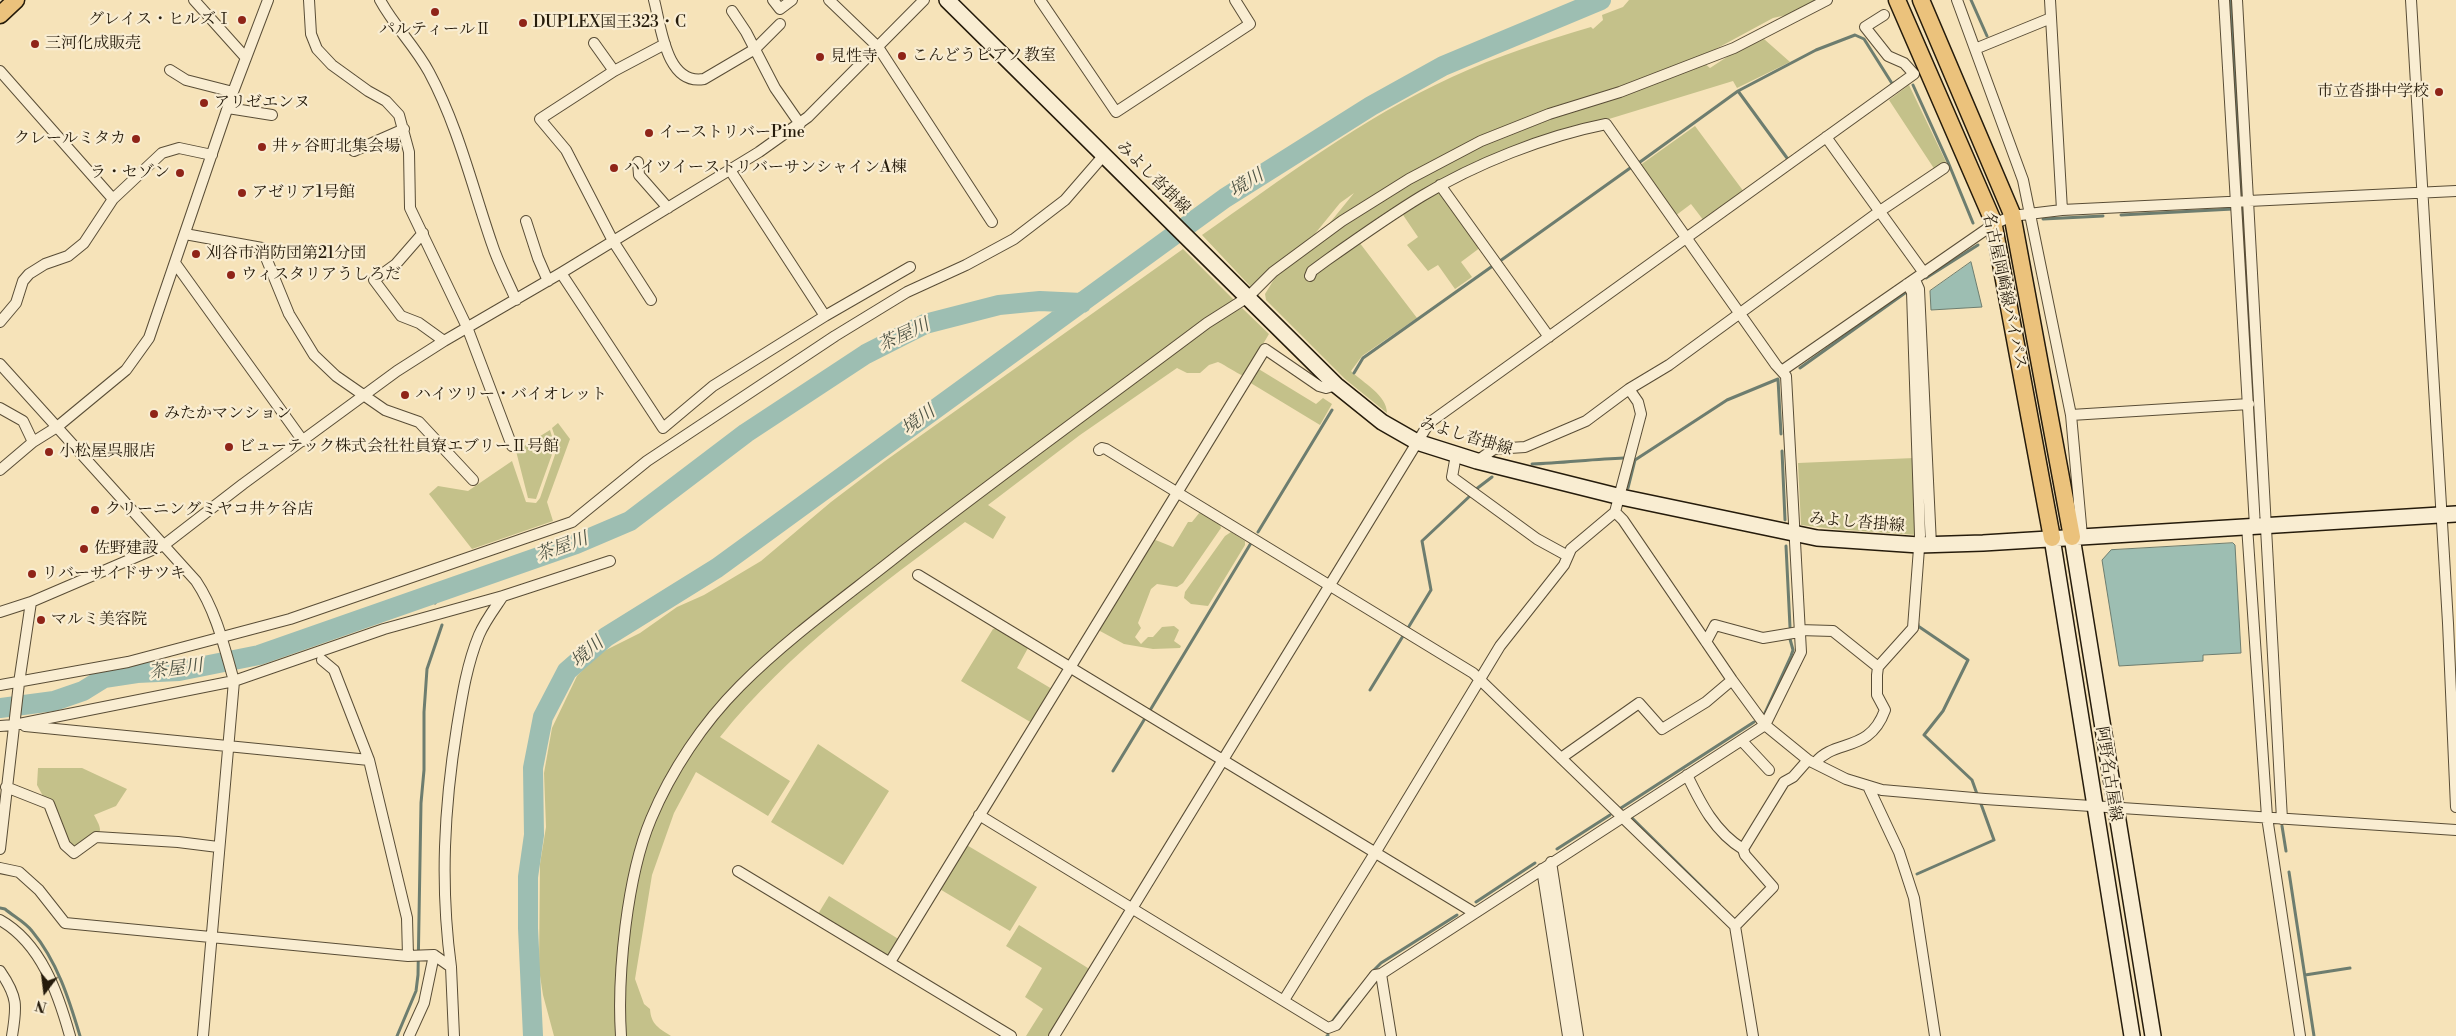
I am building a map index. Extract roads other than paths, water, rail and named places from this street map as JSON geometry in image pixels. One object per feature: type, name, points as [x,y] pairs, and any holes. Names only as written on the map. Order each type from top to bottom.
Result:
[{"type":"main road","points":[[0,15],[16,0]]},
{"type":"main road","name":"みよし沓掛線","points":[[947,0],[1336,385],[1382,422],[1417,442],[1476,461],[1621,497],[1795,535],[1852,542],[1925,545],[2052,538]]},
{"type":"main road","name":"名古屋岡崎線バイパス","points":[[1897,0],[1994,224],[2052,538]]},
{"type":"main road","name":"名古屋岡崎線バイパス","points":[[1920,0],[2012,216],[2077,536]]},
{"type":"main road","points":[[2052,538],[2449,515]]},
{"type":"main road","name":"阿野名古屋線","points":[[2077,536],[2153,1036]]},
{"type":"main road","name":"阿野名古屋線","points":[[2052,538],[2132,1036]]},
{"type":"street","points":[[194,0],[246,58]]},
{"type":"street","points":[[0,470],[33,442],[57,427],[126,370],[138,356],[149,338],[233,92],[268,0]]},
{"type":"street","points":[[309,0],[311,34],[317,49],[332,66],[386,101],[399,115],[409,152],[410,208],[467,327],[512,446]]},
{"type":"street","points":[[381,0],[396,25],[413,44],[434,81],[459,140],[493,246],[516,300]]},
{"type":"street","points":[[654,0],[665,44],[677,69],[688,79],[704,79],[754,49],[780,24]]},
{"type":"street","points":[[773,0],[780,9],[792,0]]},
{"type":"street","points":[[829,0],[878,46],[992,222]]},
{"type":"street","points":[[0,612],[31,602],[164,545],[303,441],[444,341],[548,281],[668,208],[800,124],[924,0]]},
{"type":"street","points":[[1040,0],[1116,112],[1250,24],[1235,0]]},
{"type":"street","points":[[622,1036],[622,957],[641,850],[650,820],[672,777],[716,713],[739,686],[803,628],[937,524],[1207,323],[1248,297],[1273,272],[1342,222],[1409,179],[1481,141],[1549,114],[1620,92],[1734,48],[1827,0]]},
{"type":"street","points":[[1957,0],[2023,180],[2031,213],[2071,415],[2077,536]]},
{"type":"street","points":[[2050,0],[2062,210]]},
{"type":"street","points":[[2224,0],[2242,202],[2266,816],[2300,1036]]},
{"type":"street","points":[[2237,0],[2249,404],[2256,526],[2282,819]]},
{"type":"street","points":[[2411,0],[2422,193],[2449,515],[2456,807]]},
{"type":"street","points":[[732,11],[775,88],[800,124]]},
{"type":"street","points":[[1054,1036],[1429,423],[1914,74],[1904,63],[1888,56],[1864,27],[1884,15]]},
{"type":"street","points":[[1975,49],[2051,18]]},
{"type":"street","points":[[594,42],[614,71]]},
{"type":"street","points":[[651,300],[613,240],[566,150],[540,119],[614,71],[665,44]]},
{"type":"street","points":[[170,70],[186,80],[233,92]]},
{"type":"street","points":[[0,71],[113,199]]},
{"type":"street","points":[[228,108],[272,115]]},
{"type":"street","points":[[979,815],[1328,1028],[1336,1025],[1375,975],[1381,974],[1473,912],[1765,725],[1800,652],[1786,376],[1783,370],[1776,365],[1687,236],[1606,124],[1523,149],[1440,185],[1327,260],[1312,271],[1310,276]]},
{"type":"street","points":[[354,151],[404,130]]},
{"type":"street","points":[[1826,137],[1924,273]]},
{"type":"street","points":[[0,322],[16,303],[24,281],[29,274],[45,264],[68,256],[84,243],[113,199],[162,153],[179,148],[212,155]]},
{"type":"street","points":[[0,685],[19,684],[137,660],[222,639],[290,619],[572,522],[647,461],[834,336],[908,292],[966,265],[1014,239],[1065,200],[1108,158]]},
{"type":"street","points":[[638,162],[639,175],[668,208]]},
{"type":"street","points":[[1476,461],[1494,448],[1525,447],[1586,421],[1629,389],[1669,365],[1880,211],[1944,168]]},
{"type":"street","points":[[730,170],[825,316]]},
{"type":"street","points":[[1440,185],[1549,337]]},
{"type":"street","points":[[1783,370],[1994,224],[2012,216],[2062,210],[2456,191]]},
{"type":"street","points":[[526,221],[548,281]]},
{"type":"street","points":[[423,233],[396,264],[374,280],[400,316],[419,323],[444,341]]},
{"type":"street","points":[[185,234],[262,248],[288,314],[314,355],[336,376],[385,410],[419,422],[474,480]]},
{"type":"street","points":[[175,263],[303,441]]},
{"type":"street","points":[[562,272],[663,428],[712,386],[825,316],[910,267]]},
{"type":"street","points":[[1743,849],[1784,782],[1821,755],[1863,739],[1881,721],[1885,710],[1877,695],[1875,682],[1878,667],[1913,628],[1925,545],[1919,289],[1911,282]]},
{"type":"street","points":[[890,962],[1265,349],[1319,386],[1326,388],[1336,385]]},
{"type":"street","points":[[0,364],[196,580],[206,596],[222,639],[234,681],[203,1036]]},
{"type":"street","points":[[1284,1000],[1376,853],[1500,646],[1564,565],[1571,549],[1615,512],[1621,497],[1641,414],[1638,402],[1629,389]]},
{"type":"street","points":[[2071,415],[2249,404]]},
{"type":"street","points":[[0,408],[23,421],[33,442]]},
{"type":"street","points":[[1099,450],[1102,448],[1106,449],[1473,673],[1736,926],[1754,1036]]},
{"type":"street","points":[[1456,454],[1452,477],[1537,539],[1568,556]]},
{"type":"street","points":[[1615,512],[1623,520],[1732,680],[1765,725],[1812,761],[1846,779],[1882,790],[1985,799],[2456,830]]},
{"type":"street","points":[[0,726],[234,681],[384,629],[504,596],[610,561]]},
{"type":"street","points":[[918,575],[1473,912]]},
{"type":"street","points":[[454,1036],[451,967],[445,923],[444,836],[451,764],[464,686],[479,635],[504,596]]},
{"type":"street","points":[[0,849],[14,723],[31,602]]},
{"type":"street","points":[[1706,642],[1715,625],[1763,638],[1799,631],[1834,631],[1878,667]]},
{"type":"street","points":[[322,660],[334,670],[369,760],[407,918],[408,956]]},
{"type":"street","points":[[1561,758],[1639,703],[1662,729],[1706,702],[1732,680]]},
{"type":"street","points":[[14,723],[228,747],[369,760]]},
{"type":"street","points":[[1742,740],[1769,770]]},
{"type":"street","points":[[1687,775],[1701,804],[1721,833],[1743,849],[1745,856],[1773,887],[1736,926]]},
{"type":"street","points":[[1868,786],[1899,852],[1914,898],[1935,1036]]},
{"type":"street","points":[[6,787],[49,804],[65,845],[74,853],[96,837],[178,842],[218,847]]},
{"type":"street","points":[[1551,862],[1578,1036]]},
{"type":"street","points":[[0,868],[20,872],[39,890],[65,923],[408,956],[434,955],[451,967]]},
{"type":"street","points":[[1542,869],[1568,1036]]},
{"type":"street","points":[[738,871],[1011,1036]]},
{"type":"street","points":[[0,920],[24,938],[43,965],[53,985],[70,1036]]},
{"type":"street","points":[[409,1036],[424,1003],[434,955]]},
{"type":"street","points":[[0,971],[12,989],[16,1003],[12,1036]]},
{"type":"street","points":[[1381,974],[1391,1036]]},
{"type":"water","points":[[1971,262],[1982,307],[1931,310],[1930,291]]},
{"type":"water","points":[[2233,543],[2235,545],[2241,653],[2203,655],[2203,661],[2119,666],[2102,560],[2111,550]]},
{"type":"waterway","name":"境川","points":[[533,1036],[528,928],[528,877],[534,835],[533,768],[543,717],[567,671],[606,637],[717,568],[1225,198],[1371,106],[1443,66],[1601,0]]},
{"type":"waterway","points":[[1971,0],[1987,36]]},
{"type":"waterway","points":[[2231,0],[2242,194]]},
{"type":"waterway","points":[[1640,162],[1738,91],[1816,50],[1855,35],[1864,39],[1893,85],[1894,83]]},
{"type":"waterway","points":[[1913,85],[1973,223]]},
{"type":"waterway","points":[[1738,91],[1787,158]]},
{"type":"waterway","points":[[1500,261],[1633,166]]},
{"type":"waterway","points":[[2121,215],[2233,209]]},
{"type":"waterway","points":[[2243,209],[2251,354]]},
{"type":"waterway","points":[[2043,219],[2103,216]]},
{"type":"waterway","points":[[1926,278],[1978,245]]},
{"type":"waterway","points":[[1354,373],[1363,358],[1494,265]]},
{"type":"waterway","points":[[1800,368],[1905,293]]},
{"type":"waterway","name":"茶屋川","points":[[0,708],[54,701],[83,691],[104,678],[137,673],[179,671],[259,655],[576,544],[630,521],[746,433],[866,354],[925,324],[999,305],[1040,301],[1082,303]]},
{"type":"waterway","points":[[1628,488],[1635,460],[1727,400],[1778,379],[1781,434]]},
{"type":"waterway","points":[[1258,532],[1332,410]]},
{"type":"waterway","points":[[1782,451],[1785,520]]},
{"type":"waterway","points":[[1532,464],[1624,458]]},
{"type":"waterway","points":[[1475,490],[1492,477]]},
{"type":"waterway","points":[[1408,628],[1431,590],[1422,541],[1471,495]]},
{"type":"waterway","points":[[1149,712],[1251,543]]},
{"type":"waterway","points":[[1786,546],[1790,627]]},
{"type":"waterway","points":[[432,595],[435,603]]},
{"type":"waterway","points":[[1918,624],[1918,626],[1968,660],[1943,711],[1924,735],[1972,780],[1977,794]]},
{"type":"waterway","points":[[397,1036],[416,991],[418,975],[424,712],[427,669],[442,625]]},
{"type":"waterway","points":[[1370,690],[1403,636]]},
{"type":"waterway","points":[[1764,715],[1791,656],[1793,650],[1790,639]]},
{"type":"waterway","points":[[1113,771],[1144,720]]},
{"type":"waterway","points":[[1621,808],[1754,722]]},
{"type":"waterway","points":[[1917,874],[1994,840],[1981,804]]},
{"type":"waterway","points":[[1557,849],[1610,815]]},
{"type":"waterway","points":[[1630,816],[1719,904]]},
{"type":"waterway","points":[[2282,826],[2286,851]]},
{"type":"waterway","points":[[1476,902],[1535,863]]},
{"type":"waterway","points":[[2289,872],[2314,1036]]},
{"type":"waterway","points":[[0,908],[5,909],[29,928],[49,955],[67,994],[80,1036]]},
{"type":"waterway","points":[[1371,973],[1381,963],[1457,915]]},
{"type":"waterway","points":[[2305,975],[2350,968]]},
{"type":"waterway","points":[[1332,1022],[1350,999]]},
{"type":"place","name":"パルティールⅡ","points":[[435,12]]},
{"type":"place","name":"グレイス・ヒルズⅠ","points":[[242,20]]},
{"type":"place","name":"DUPLEX国王323・C","points":[[523,23]]},
{"type":"place","name":"三河化成販売","points":[[35,44]]},
{"type":"place","name":"こんどうピアノ教室","points":[[902,56]]},
{"type":"place","name":"見性寺","points":[[820,57]]},
{"type":"place","name":"市立沓掛中学校","points":[[2439,92]]},
{"type":"place","name":"アリゼエンヌ","points":[[204,103]]},
{"type":"place","name":"イーストリバーPine","points":[[649,133]]},
{"type":"place","name":"クレールミタカ","points":[[136,139]]},
{"type":"place","name":"井ヶ谷町北集会場","points":[[262,147]]},
{"type":"place","name":"ハイツイーストリバーサンシャインA棟","points":[[614,168]]},
{"type":"place","name":"ラ・セゾン","points":[[180,173]]},
{"type":"place","name":"アゼリア1号館","points":[[242,193]]},
{"type":"place","name":"刈谷市消防団第21分団","points":[[196,254]]},
{"type":"place","name":"ウィスタリアうしろだ","points":[[231,275]]},
{"type":"place","name":"ハイツリー・バイオレット","points":[[405,395]]},
{"type":"place","name":"みたかマンション","points":[[154,414]]},
{"type":"place","name":"ビューテック株式会社社員寮エブリーⅡ号館","points":[[229,447]]},
{"type":"place","name":"小松屋呉服店","points":[[49,452]]},
{"type":"place","name":"クリーニングミヤコ井ケ谷店","points":[[95,510]]},
{"type":"place","name":"佐野建設","points":[[84,549]]},
{"type":"place","name":"リバーサイドサツキ","points":[[32,574]]},
{"type":"place","name":"マルミ美容院","points":[[41,620]]}]
